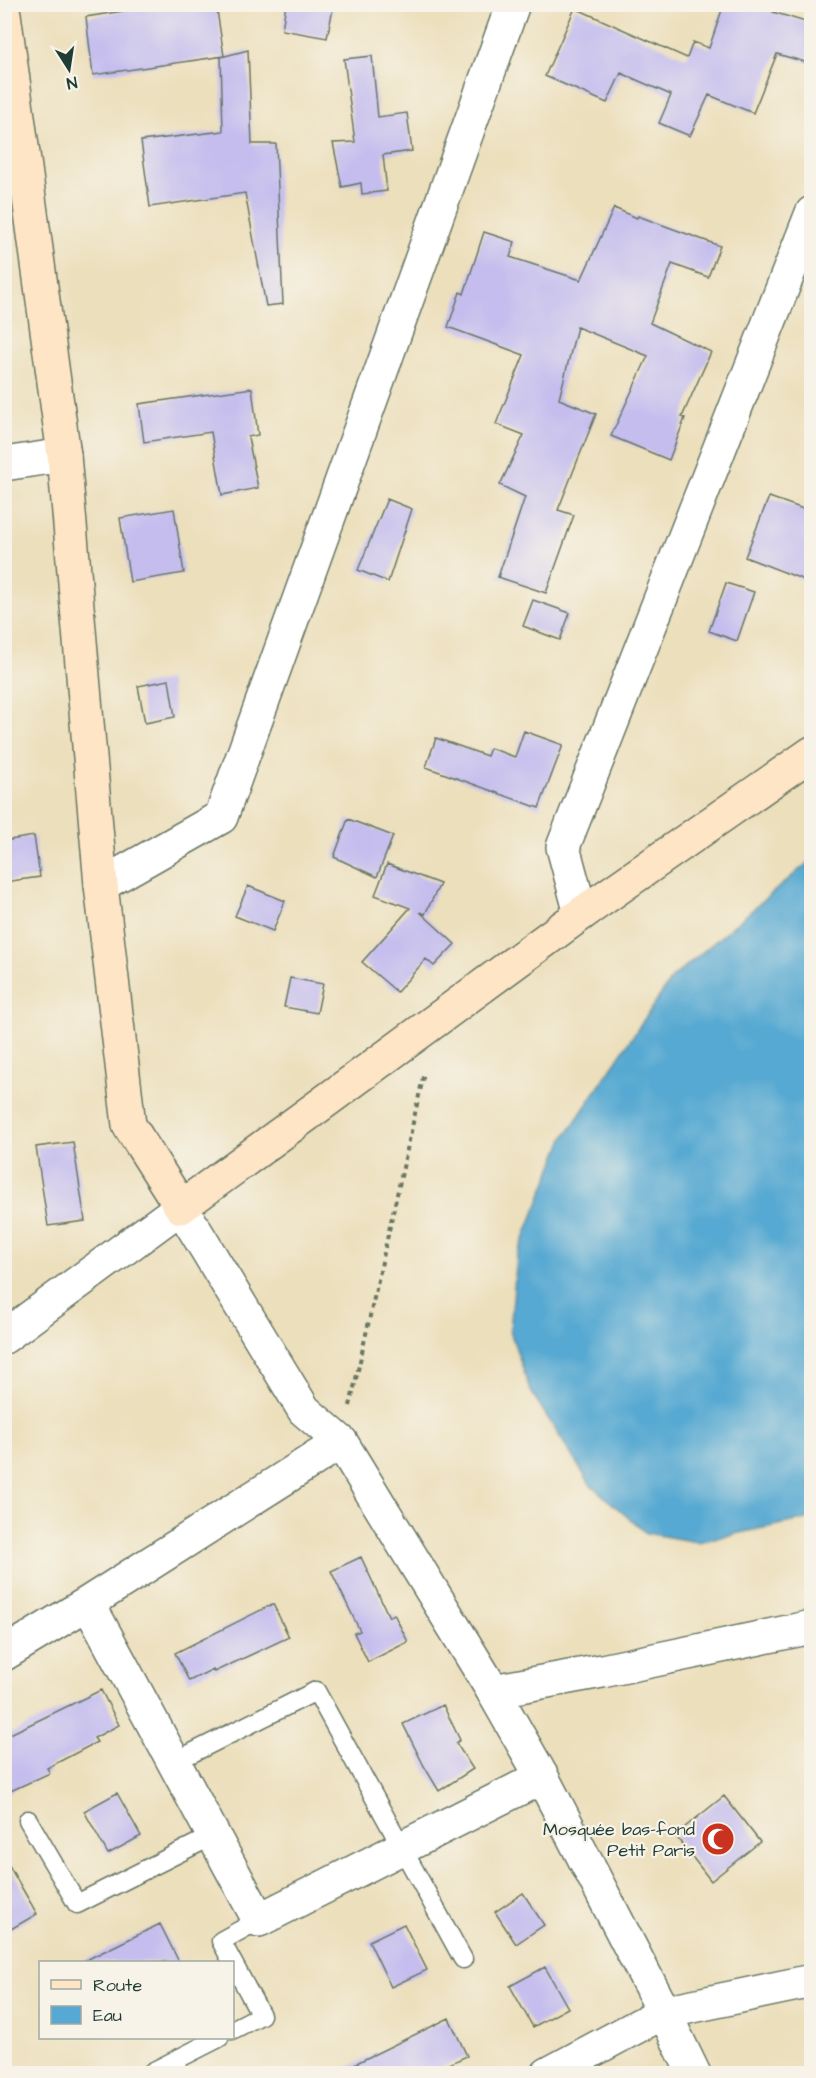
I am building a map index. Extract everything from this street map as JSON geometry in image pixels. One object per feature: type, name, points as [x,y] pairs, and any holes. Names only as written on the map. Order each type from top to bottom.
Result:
[{"type":"main road","points":[[4,14],[64,455],[101,885],[129,1125],[181,1208],[580,914],[812,753]]},
{"type":"street","points":[[101,885],[221,817],[513,4]]},
{"type":"street","points":[[580,914],[563,848],[812,213]]},
{"type":"street","points":[[4,464],[64,455]]},
{"type":"street","points":[[4,1337],[181,1208],[304,1410],[341,1442],[493,1691],[542,1777],[694,2073]]},
{"type":"street","points":[[4,1654],[88,1604],[341,1442]]},
{"type":"street","points":[[88,1604],[259,1920],[542,1777]]},
{"type":"street","points":[[493,1691],[602,1671],[812,1627]]},
{"type":"street","points":[[548,2073],[664,2012],[812,1981]]},
{"type":"lane","points":[[174,1762],[316,1691],[463,1959]]},
{"type":"lane","points":[[28,1820],[77,1904],[214,1835]]},
{"type":"lane","points":[[232,1961],[221,1941],[259,1920]]},
{"type":"lane","points":[[234,1965],[261,2015],[234,2029]]},
{"type":"lane","points":[[152,2072],[215,2039]]},
{"type":"path","points":[[341,1442],[435,1023]]},
{"type":"water","points":[[811,860],[811,1518],[697,1542],[646,1533],[590,1484],[530,1390],[510,1331],[517,1256],[564,1138],[672,978]]},
{"type":"building","points":[[167,4],[216,4],[224,56],[93,75],[86,17]]},
{"type":"building","points":[[286,4],[334,4],[327,38],[282,30]]},
{"type":"building","points":[[724,4],[775,4],[773,12],[812,24],[812,64],[777,54],[753,113],[709,95],[690,136],[659,123],[671,95],[621,73],[607,103],[545,76],[575,8],[687,58],[693,42],[709,48]]},
{"type":"building","points":[[248,50],[252,144],[276,144],[283,304],[266,306],[245,193],[150,207],[141,141],[223,131],[221,57]]},
{"type":"building","points":[[372,56],[378,117],[407,113],[412,151],[383,155],[387,191],[362,194],[361,183],[342,187],[333,143],[355,142],[344,59]]},
{"type":"building","points":[[614,208],[720,246],[708,277],[672,264],[650,323],[711,352],[682,417],[685,418],[669,460],[611,436],[648,356],[577,327],[559,399],[596,414],[558,510],[574,515],[546,593],[498,577],[525,497],[500,485],[524,435],[496,424],[524,355],[448,327],[460,292],[464,294],[484,232],[515,242],[510,257],[581,280]]},
{"type":"building","points":[[252,388],[258,435],[248,437],[258,488],[222,495],[211,432],[144,442],[139,404]]},
{"type":"building","points":[[769,497],[812,512],[812,583],[745,557]]},
{"type":"building","points":[[387,499],[412,509],[388,582],[358,570]]},
{"type":"building","points":[[174,509],[184,573],[130,582],[120,518]]},
{"type":"building","points":[[726,583],[754,592],[737,641],[709,631]]},
{"type":"building","points":[[533,600],[570,613],[560,640],[523,626]]},
{"type":"building","points":[[169,680],[175,717],[145,723],[138,686]]},
{"type":"building","points":[[524,731],[563,745],[539,808],[426,767],[436,738],[487,756],[490,748],[515,757]]},
{"type":"building","points":[[348,819],[393,836],[377,877],[334,857]]},
{"type":"building","points":[[34,836],[40,877],[4,882],[4,841]]},
{"type":"building","points":[[387,864],[440,884],[425,914],[420,912],[455,944],[434,966],[426,959],[397,992],[362,962],[410,908],[375,895]]},
{"type":"building","points":[[248,886],[285,901],[273,931],[235,916]]},
{"type":"building","points":[[290,978],[323,984],[317,1013],[284,1007]]},
{"type":"building","points":[[73,1142],[85,1221],[48,1226],[36,1147]]},
{"type":"building","points":[[361,1557],[389,1617],[394,1614],[408,1642],[368,1662],[354,1633],[360,1631],[331,1571]]},
{"type":"building","points":[[273,1604],[289,1637],[214,1672],[213,1669],[189,1681],[175,1653]]},
{"type":"building","points":[[101,1690],[119,1725],[94,1738],[97,1742],[47,1768],[50,1773],[4,1794],[4,1737]]},
{"type":"building","points":[[443,1705],[460,1740],[456,1743],[473,1769],[439,1791],[403,1724]]},
{"type":"building","points":[[117,1793],[141,1836],[108,1854],[84,1811]]},
{"type":"building","name":"Mosquée bas-fond Petit Paris","points":[[724,1796],[760,1842],[711,1881],[675,1835]]},
{"type":"building","points":[[4,1857],[37,1914],[4,1933]]},
{"type":"building","points":[[523,1893],[544,1925],[516,1944],[495,1912]]},
{"type":"building","points":[[160,1924],[178,1961],[84,1961]]},
{"type":"building","points":[[404,1924],[427,1970],[391,1987],[369,1941]]},
{"type":"building","points":[[545,1967],[568,2008],[533,2027],[510,1986]]},
{"type":"building","points":[[449,2018],[467,2056],[429,2073],[336,2073]]},
{"type":"place","name":"Mosquée bas-fond Petit Paris","points":[[718,1839]]}]
